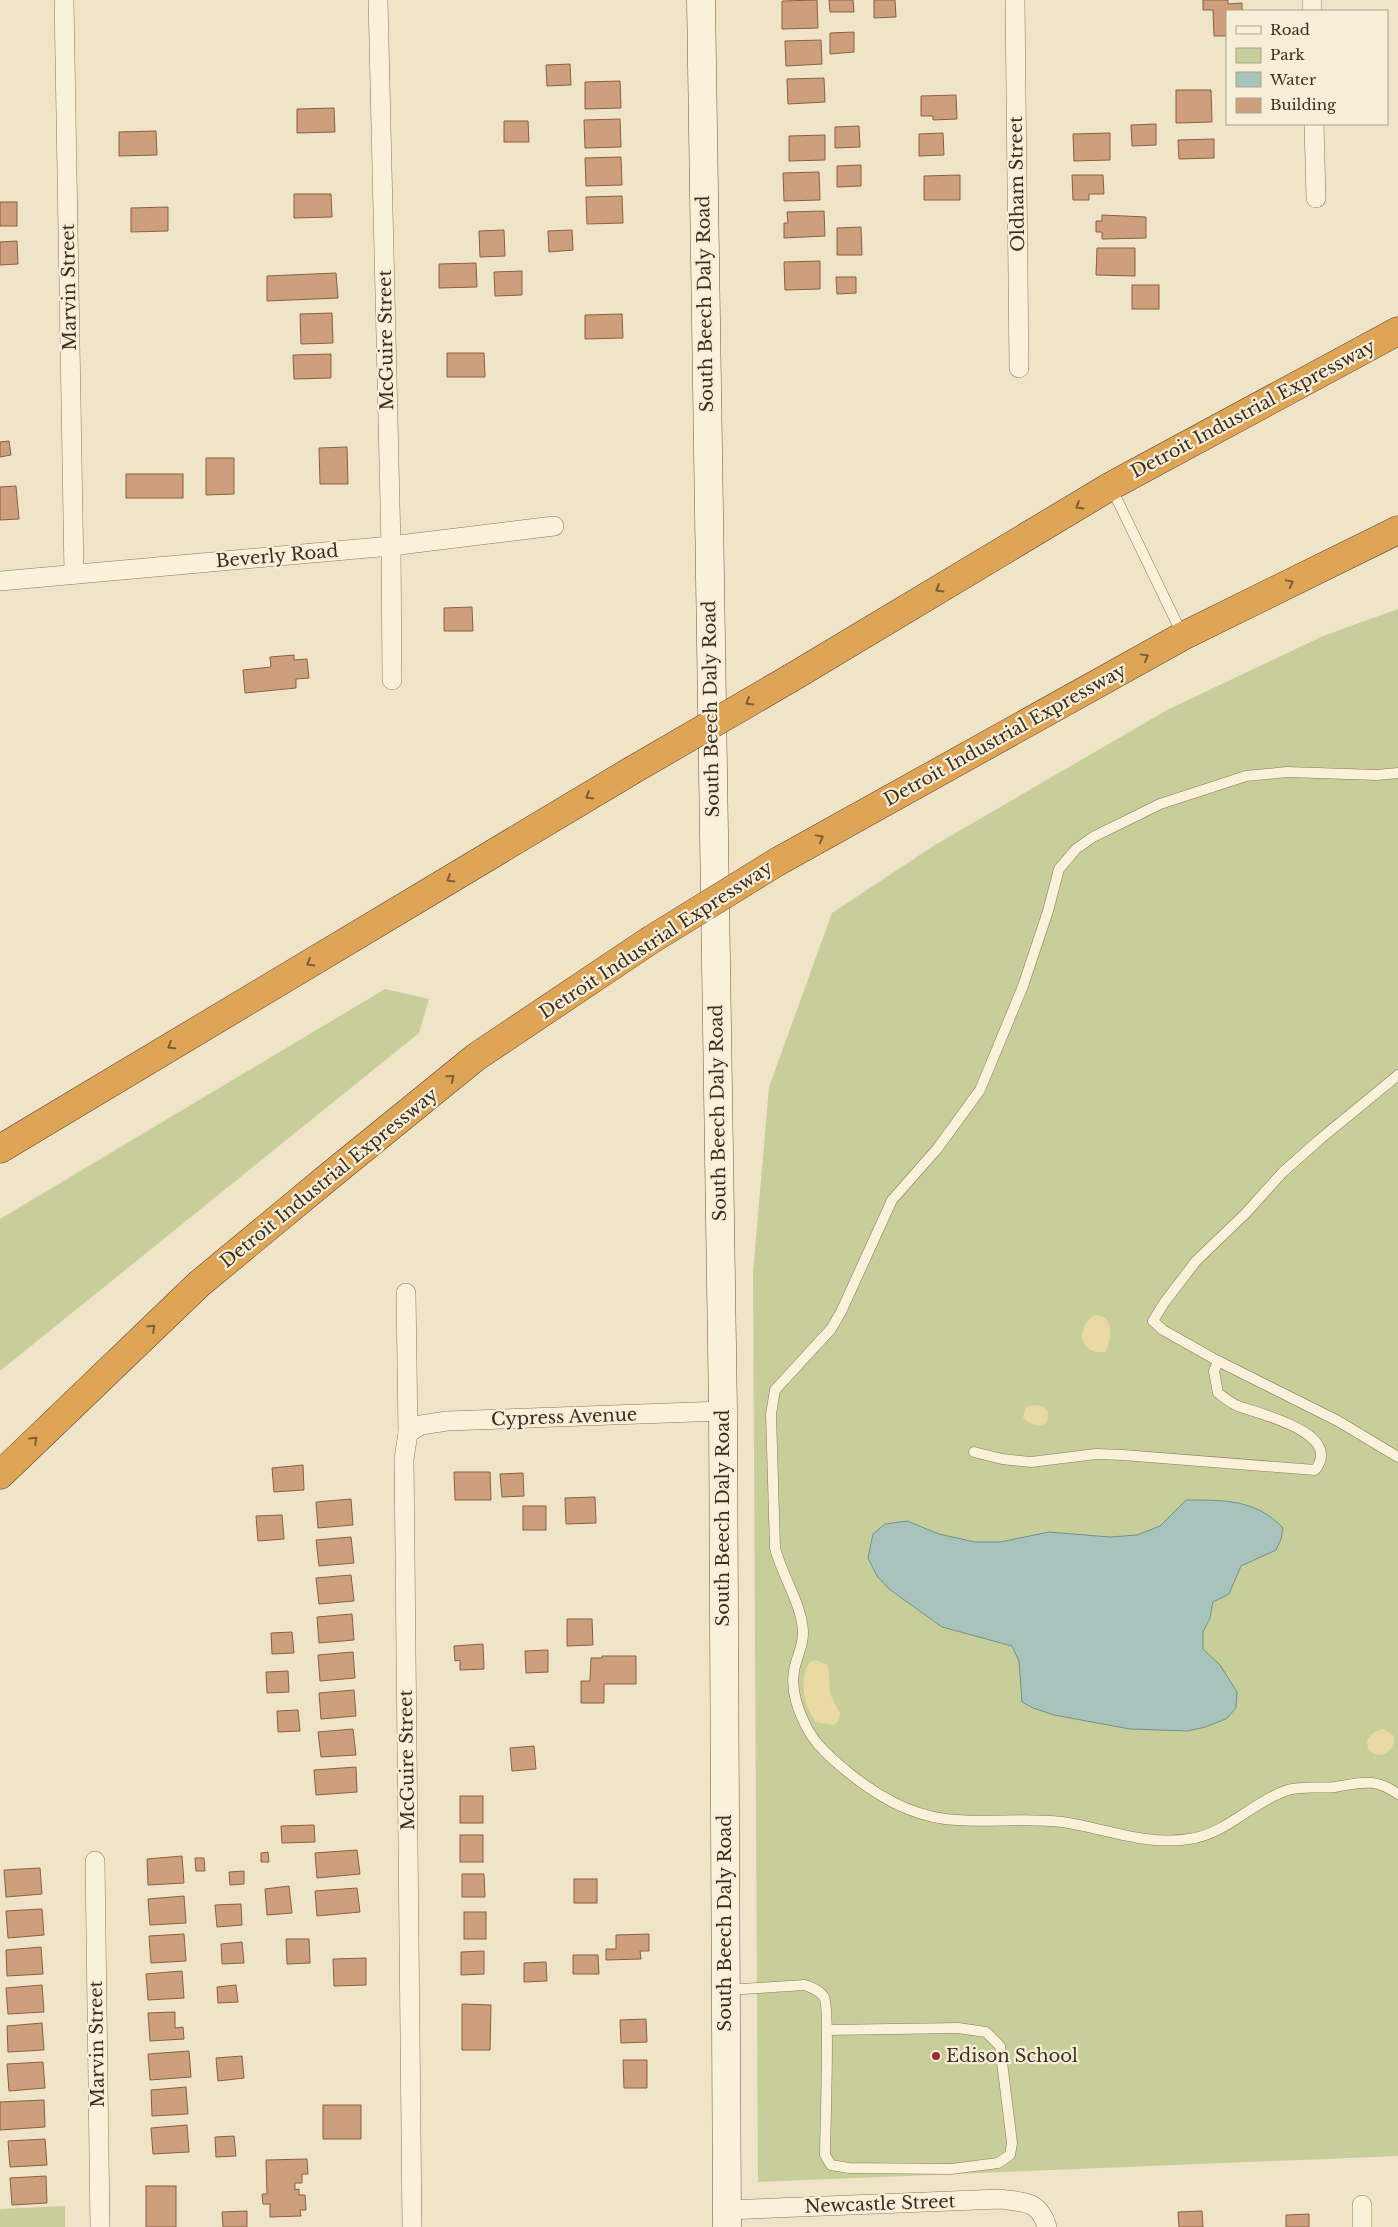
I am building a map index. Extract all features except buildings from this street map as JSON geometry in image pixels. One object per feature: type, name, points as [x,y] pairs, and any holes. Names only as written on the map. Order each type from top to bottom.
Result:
[{"type":"highway","name":"Detroit Industrial Expressway","points":[[0,1149],[1111,486],[1398,332]]},
{"type":"highway","name":"Detroit Industrial Expressway","points":[[0,1475],[199,1284],[476,1057],[649,941],[777,862],[1183,636],[1398,530]]},
{"type":"street","name":"Marvin Street","points":[[64,0],[74,574]]},
{"type":"street","name":"McGuire Street","points":[[378,0],[391,546],[392,680]]},
{"type":"street","name":"South Beech Daly Road","points":[[701,0],[723,1411],[727,2219]]},
{"type":"street","name":"Oldham Street","points":[[1015,0],[1019,368]]},
{"type":"street","points":[[1314,125],[1316,198]]},
{"type":"street","name":"Beverly Road","points":[[0,581],[391,546],[554,526]]},
{"type":"street","name":"McGuire Street","points":[[406,1293],[408,1433],[404,1469],[412,2227]]},
{"type":"street","name":"Cypress Avenue","points":[[408,1433],[421,1425],[447,1421],[723,1411]]},
{"type":"street","name":"Marvin Street","points":[[95,1861],[100,2227]]},
{"type":"street","name":"Newcastle Street","points":[[727,2219],[1001,2199],[1034,2204],[1044,2214],[1047,2227]]},
{"type":"street","points":[[1362,2206],[1362,2227]]},
{"type":"lane","points":[[1111,486],[1183,636]]},
{"type":"lane","points":[[1398,773],[1377,775],[1287,772],[1246,776],[1160,804],[1093,837],[1076,849],[1060,868],[1024,986],[980,1090],[942,1143],[892,1200],[841,1312],[817,1346],[775,1390],[771,1414],[775,1548],[800,1614],[803,1632],[794,1672],[797,1704],[812,1736],[833,1760],[877,1795],[900,1807],[944,1819],[1046,1821],[1144,1839],[1176,1841],[1206,1836],[1254,1806],[1287,1790],[1331,1787],[1368,1781],[1388,1786],[1398,1794]]},
{"type":"lane","points":[[1398,1075],[1283,1172],[1245,1214],[1196,1261],[1164,1302],[1153,1321],[1163,1330],[1218,1362],[1338,1421],[1398,1457]]},
{"type":"lane","points":[[974,1452],[1002,1459],[1031,1462],[1072,1456],[1105,1454],[1314,1470],[1321,1462],[1321,1452],[1314,1440],[1306,1433],[1293,1424],[1236,1405],[1218,1393],[1214,1371],[1218,1362]]},
{"type":"lane","points":[[726,1990],[805,1986],[815,1989],[824,1997],[828,2005],[827,2030],[825,2155],[831,2165],[850,2168],[951,2169],[998,2163],[1010,2155],[1012,2143],[1000,2046],[986,2032],[958,2028],[827,2030]]},
{"type":"green space","points":[[1398,609],[1398,2156],[758,2182],[753,1273],[769,1087],[832,913],[935,845],[1167,710],[1323,636]]},
{"type":"green space","points":[[385,989],[429,999],[419,1033],[0,1371],[0,1219]]},
{"type":"green space","points":[[65,2206],[65,2227],[0,2227],[0,2209]]},
{"type":"sand","points":[[1094,1315],[1105,1319],[1110,1328],[1108,1346],[1105,1352],[1096,1352],[1090,1349],[1083,1340],[1084,1327]]},
{"type":"sand","points":[[1035,1405],[1044,1407],[1048,1412],[1048,1418],[1043,1424],[1035,1425],[1026,1421],[1023,1417],[1026,1407]]},
{"type":"sand","points":[[816,1660],[827,1665],[829,1671],[830,1694],[840,1713],[839,1720],[834,1725],[816,1722],[808,1709],[803,1684],[804,1676],[810,1662]]},
{"type":"sand","points":[[1384,1729],[1394,1736],[1394,1741],[1390,1750],[1382,1755],[1377,1755],[1368,1749],[1367,1740],[1374,1732]]},
{"type":"water","points":[[1186,1500],[1226,1501],[1250,1506],[1273,1518],[1283,1528],[1276,1550],[1241,1566],[1229,1594],[1213,1602],[1210,1618],[1203,1632],[1203,1649],[1220,1665],[1237,1692],[1236,1708],[1226,1719],[1188,1731],[1130,1729],[1054,1715],[1033,1708],[1022,1702],[1019,1661],[1012,1646],[942,1627],[889,1589],[877,1576],[868,1558],[873,1534],[885,1524],[907,1521],[939,1534],[975,1542],[1000,1542],[1049,1532],[1110,1537],[1137,1535],[1160,1526]]},
{"type":"place","name":"Edison School","points":[[936,2056]]}]
